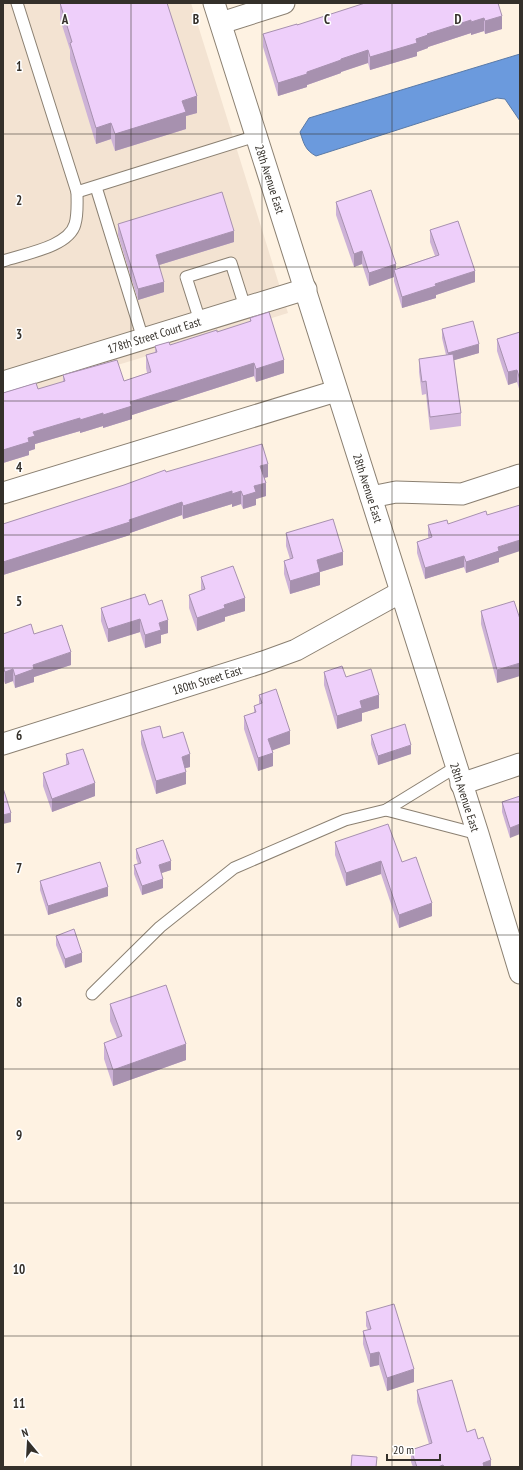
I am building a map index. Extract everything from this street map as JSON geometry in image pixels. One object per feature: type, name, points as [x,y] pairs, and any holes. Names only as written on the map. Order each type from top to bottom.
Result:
[{"type":"street","name":"28th Avenue East","points":[[214,3],[306,289],[336,391],[478,834],[520,973]]},
{"type":"street","points":[[221,23],[284,3]]},
{"type":"street","name":"178th Street Court East","points":[[3,382],[306,289]]},
{"type":"street","points":[[3,494],[336,391]]},
{"type":"street","points":[[371,497],[396,492],[462,494],[520,475]]},
{"type":"street","name":"180th Street East","points":[[3,744],[296,650],[401,592]]},
{"type":"street","points":[[458,775],[520,764]]},
{"type":"lane","points":[[3,261],[56,244],[73,230],[76,223],[77,192],[17,3]]},
{"type":"lane","points":[[77,192],[256,136]]},
{"type":"lane","points":[[96,186],[143,339]]},
{"type":"lane","points":[[200,321],[186,277],[231,263],[245,307]]},
{"type":"lane","points":[[92,994],[160,927],[234,868],[345,820],[386,810],[458,775]]},
{"type":"lane","points":[[386,810],[478,834]]},
{"type":"shaded area","points":[[3,3],[191,3],[288,313],[3,400]]},
{"type":"water","points":[[520,54],[520,121],[505,99],[497,98],[316,156],[307,149],[304,143],[300,132],[309,118]]},
{"type":"building","points":[[60,3],[167,3],[197,96],[182,101],[186,112],[115,134],[111,123],[96,128],[70,43],[72,42]]},
{"type":"building","points":[[365,3],[498,3],[502,16],[485,21],[484,18],[471,22],[471,20],[427,34],[428,35],[416,39],[417,43],[370,57],[368,50],[307,72],[307,74],[278,83],[263,34],[297,25]]},
{"type":"building","points":[[371,190],[396,264],[369,273],[362,251],[354,254],[336,202]]},
{"type":"building","points":[[222,192],[234,231],[156,255],[164,282],[138,289],[118,224]]},
{"type":"building","points":[[458,221],[475,271],[402,297],[394,270],[439,255],[430,230]]},
{"type":"building","points":[[269,312],[284,360],[256,369],[254,363],[130,402],[132,406],[103,415],[103,413],[80,420],[80,418],[33,432],[35,436],[28,438],[29,442],[3,450],[3,393],[36,383],[38,389],[65,381],[63,375],[117,360],[124,381],[151,372],[146,355],[157,352],[155,346],[169,342],[170,345],[217,330],[217,332],[251,321],[250,318]]},
{"type":"building","points":[[473,321],[479,344],[448,353],[442,329]]},
{"type":"building","points":[[520,332],[520,380],[517,370],[508,372],[497,339]]},
{"type":"building","points":[[453,354],[461,413],[430,417],[426,381],[422,382],[419,359]]},
{"type":"building","points":[[262,444],[268,464],[260,466],[266,483],[254,486],[256,492],[243,496],[241,491],[232,494],[232,491],[183,506],[182,502],[129,520],[130,522],[3,562],[3,524],[124,485],[165,470],[166,472]]},
{"type":"building","points":[[520,505],[520,540],[498,547],[499,551],[466,562],[464,556],[425,568],[417,542],[432,537],[428,525],[447,520],[448,524],[486,511],[487,515]]},
{"type":"building","points":[[333,519],[343,552],[317,560],[320,572],[290,581],[284,561],[293,558],[286,533]]},
{"type":"building","points":[[233,566],[245,598],[224,605],[225,608],[197,618],[189,595],[205,589],[201,577]]},
{"type":"building","points":[[145,594],[149,605],[162,600],[168,620],[159,623],[161,630],[145,635],[140,619],[108,629],[101,608]]},
{"type":"building","points":[[514,601],[520,619],[520,663],[497,670],[481,611]]},
{"type":"building","points":[[31,624],[34,634],[62,625],[71,652],[33,665],[34,669],[15,676],[13,669],[5,672],[3,665],[3,634]]},
{"type":"building","points":[[342,666],[346,677],[371,669],[379,695],[360,701],[362,708],[337,716],[324,672]]},
{"type":"building","points":[[276,689],[290,731],[268,739],[273,753],[258,758],[244,716],[256,712],[254,706],[262,703],[259,695]]},
{"type":"building","points":[[405,724],[411,745],[378,756],[371,735]]},
{"type":"building","points":[[160,726],[163,738],[183,732],[190,754],[182,757],[186,772],[156,781],[141,731]]},
{"type":"building","points":[[83,749],[95,783],[52,799],[43,773],[69,764],[66,754]]},
{"type":"building","points":[[3,788],[11,813],[3,815]]},
{"type":"building","points":[[520,796],[520,824],[510,828],[502,802]]},
{"type":"building","points":[[388,824],[402,862],[416,857],[432,903],[399,915],[381,861],[346,873],[335,842]]},
{"type":"building","points":[[163,840],[171,861],[159,865],[163,879],[142,886],[134,865],[141,863],[136,849]]},
{"type":"building","points":[[100,862],[108,887],[48,906],[40,881]]},
{"type":"building","points":[[74,929],[82,953],[65,959],[56,936]]},
{"type":"building","points":[[166,985],[186,1044],[113,1070],[104,1043],[122,1036],[110,1004]]},
{"type":"building","points":[[394,1304],[414,1369],[387,1378],[379,1352],[370,1354],[363,1331],[371,1329],[366,1312]]},
{"type":"building","points":[[452,1380],[467,1432],[475,1429],[478,1439],[483,1437],[491,1460],[483,1463],[484,1467],[444,1467],[443,1465],[438,1467],[417,1467],[411,1450],[432,1443],[417,1390]]},
{"type":"building","points":[[352,1455],[377,1457],[376,1467],[351,1467]]}]
